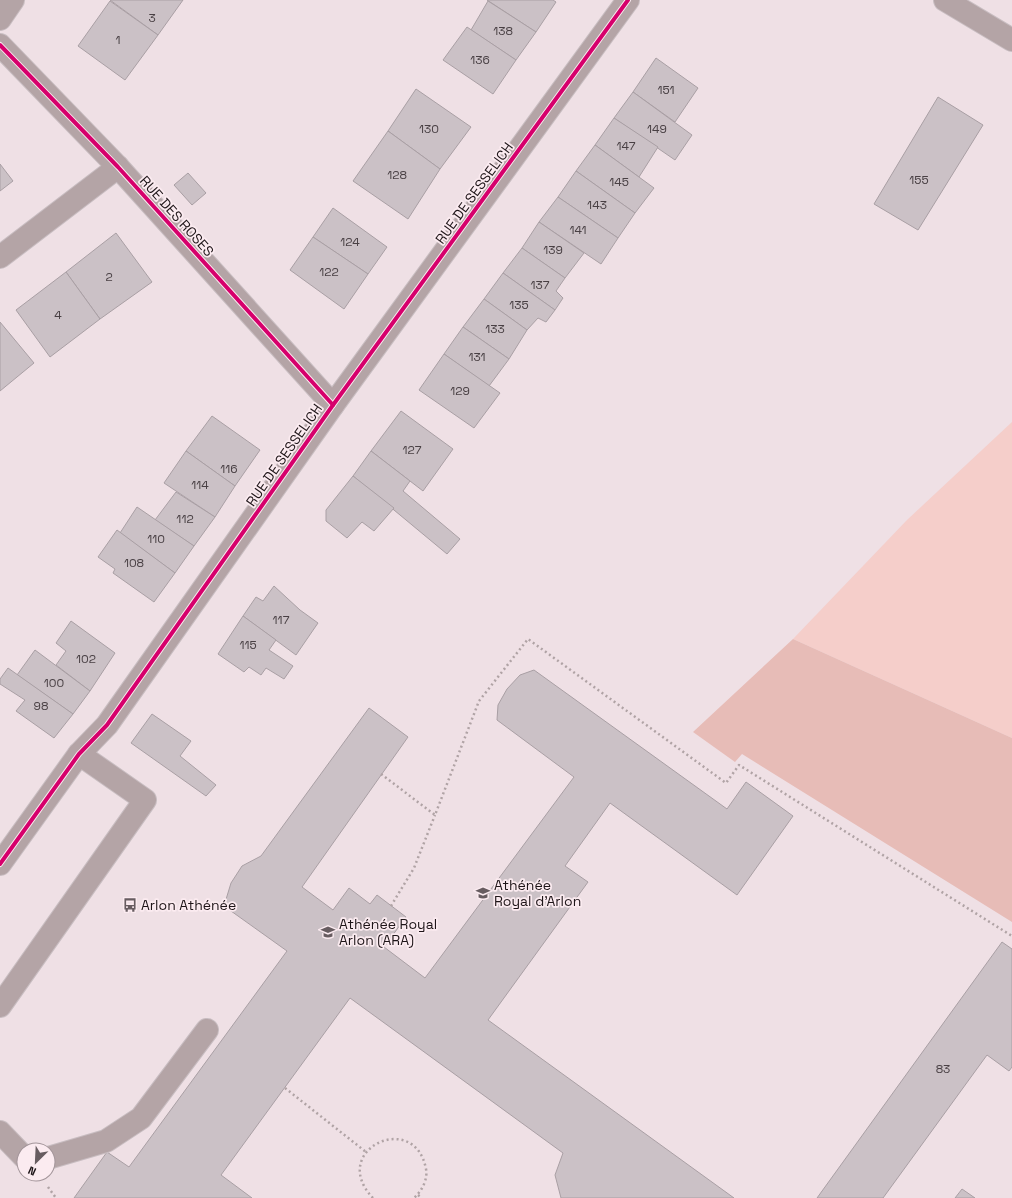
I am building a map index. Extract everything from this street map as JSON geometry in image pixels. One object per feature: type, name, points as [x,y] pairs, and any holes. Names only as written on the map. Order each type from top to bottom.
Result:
[{"type":"street","points":[[0,19],[14,0]]},
{"type":"street","name":"RUE DE SESSELICH","points":[[0,864],[79,754],[107,725],[333,405],[628,0]]},
{"type":"street","points":[[945,0],[1012,40]]},
{"type":"street","name":"RUE DES ROSES","points":[[0,45],[118,167],[333,405]]},
{"type":"street","points":[[0,257],[118,167]]},
{"type":"street","points":[[0,1006],[145,800],[79,754]]},
{"type":"street","points":[[56,1156],[106,1141],[141,1118],[207,1030]]},
{"type":"street","points":[[0,1132],[16,1149]]},
{"type":"path","points":[[391,906],[414,868],[479,702],[528,639],[726,784],[739,765],[1012,936]]},
{"type":"path","points":[[381,774],[435,815]]},
{"type":"path","points":[[285,1088],[366,1152]]},
{"type":"path","points":[[373,1198],[364,1189],[360,1178],[361,1165],[366,1152],[376,1143],[389,1139],[405,1140],[418,1149],[425,1160],[427,1173],[425,1184],[418,1195],[414,1198]]},
{"type":"path","points":[[418,1195],[422,1198]]},
{"type":"shaded area","points":[[1012,422],[1012,738],[793,639],[907,520]]},
{"type":"shaded area","points":[[793,639],[1012,738],[1012,922],[742,754],[735,762],[693,732]]},
{"type":"building","points":[[110,0],[183,0],[158,35]]},
{"type":"building","points":[[487,0],[553,0],[556,2],[536,32]]},
{"type":"building","points":[[110,1],[158,35],[125,80],[78,46]]},
{"type":"building","points":[[488,1],[536,32],[516,60],[471,30]]},
{"type":"building","points":[[467,27],[516,60],[493,94],[443,60]]},
{"type":"building","points":[[656,58],[698,88],[675,122],[633,92]]},
{"type":"building","points":[[416,89],[471,127],[440,169],[388,131]]},
{"type":"building","points":[[633,92],[692,135],[675,160],[614,118]]},
{"type":"building","points":[[938,97],[983,125],[918,230],[874,204]]},
{"type":"building","points":[[614,118],[658,147],[639,177],[595,145]]},
{"type":"building","points":[[388,131],[440,169],[408,219],[353,181]]},
{"type":"building","points":[[595,145],[654,188],[635,213],[576,171]]},
{"type":"building","points":[[0,164],[13,181],[0,191]]},
{"type":"building","points":[[576,171],[635,213],[618,238],[558,197]]},
{"type":"building","points":[[188,173],[206,193],[192,205],[174,185]]},
{"type":"building","points":[[558,197],[618,238],[601,264],[539,222]]},
{"type":"building","points":[[333,208],[387,247],[368,274],[313,237]]},
{"type":"building","points":[[539,222],[584,253],[565,278],[522,248]]},
{"type":"building","points":[[116,233],[152,282],[100,319],[66,272]]},
{"type":"building","points":[[313,237],[368,274],[344,309],[290,270]]},
{"type":"building","points":[[522,248],[565,278],[556,291],[563,298],[555,310],[503,273]]},
{"type":"building","points":[[66,272],[100,319],[50,357],[16,310]]},
{"type":"building","points":[[503,273],[555,310],[546,322],[538,318],[527,330],[484,299]]},
{"type":"building","points":[[484,299],[527,330],[509,359],[463,327]]},
{"type":"building","points":[[0,322],[34,363],[0,391]]},
{"type":"building","points":[[463,327],[509,359],[489,386],[444,354]]},
{"type":"building","points":[[444,354],[500,393],[474,428],[419,390]]},
{"type":"building","points":[[401,411],[453,449],[423,491],[371,451]]},
{"type":"building","points":[[212,416],[260,450],[235,486],[186,451]]},
{"type":"building","points":[[186,451],[235,486],[215,517],[164,483]]},
{"type":"building","points":[[371,451],[410,481],[403,491],[460,539],[447,554],[353,476]]},
{"type":"building","points":[[353,476],[394,508],[374,531],[362,522],[347,538],[326,521],[326,510]]},
{"type":"building","points":[[176,492],[215,517],[194,546],[155,520]]},
{"type":"building","points":[[137,507],[194,546],[175,573],[120,533]]},
{"type":"building","points":[[117,530],[175,573],[154,602],[113,573],[115,569],[98,557]]},
{"type":"building","points":[[274,586],[300,610],[318,623],[296,655],[243,616],[256,597],[263,601]]},
{"type":"building","points":[[243,616],[276,640],[269,650],[293,666],[284,679],[266,668],[261,675],[249,667],[244,672],[218,654]]},
{"type":"building","points":[[71,621],[115,653],[90,691],[56,665],[66,651],[56,643]]},
{"type":"building","points":[[35,650],[90,691],[73,714],[17,675]]},
{"type":"building","points":[[8,668],[73,714],[54,738],[16,711],[25,700],[0,684],[0,679]]},
{"type":"building","name":"Athénée Royal Arlon (ARA)","points":[[534,670],[727,809],[746,782],[793,816],[737,895],[610,803],[565,866],[588,882],[488,1020],[734,1198],[561,1198],[555,1175],[563,1153],[350,998],[221,1175],[252,1198],[74,1198],[107,1152],[129,1167],[287,951],[224,906],[231,883],[242,866],[261,856],[369,708],[408,737],[302,887],[333,910],[349,888],[370,904],[377,895],[406,917],[384,947],[425,978],[574,777],[497,720],[498,705],[507,689],[520,675]]},
{"type":"building","points":[[152,714],[191,741],[180,756],[216,785],[206,796],[131,743]]},
{"type":"building","points":[[1002,942],[1012,949],[1012,1067],[1009,1071],[987,1055],[883,1198],[817,1198]]},
{"type":"building","points":[[962,1189],[975,1198],[955,1198]]},
{"type":"cycle path","points":[[0,864],[79,754],[107,725],[333,405],[628,0]]},
{"type":"cycle path","points":[[0,45],[118,167],[333,405]]},
{"type":"place","name":"Athénée Royal d'Arlon","points":[[483,893]]},
{"type":"place","name":"Arlon Athénée","points":[[130,905]]},
{"type":"place","name":"Athénée Royal Arlon (ARA)","points":[[328,932]]}]
